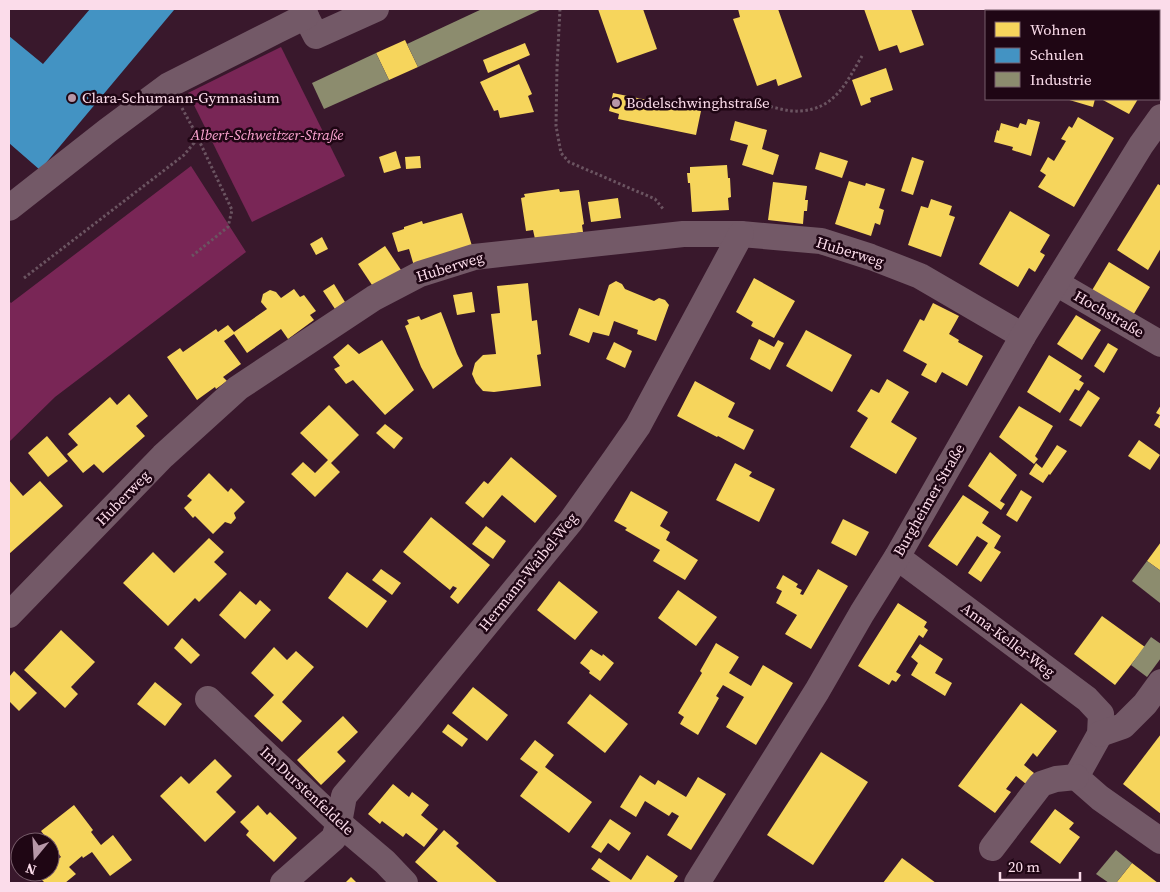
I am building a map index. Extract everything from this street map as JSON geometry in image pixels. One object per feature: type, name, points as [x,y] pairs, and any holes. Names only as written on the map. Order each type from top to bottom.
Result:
[{"type":"street","points":[[9,208],[99,137],[170,85],[276,31],[304,12],[316,36],[376,9]]},
{"type":"street","name":"Burgheimer Straße","points":[[697,883],[817,691],[897,557],[1023,336],[1141,145],[1161,116]]},
{"type":"street","name":"Huberweg","points":[[9,615],[163,456],[238,388],[374,298],[420,274],[474,257],[683,234],[741,234],[821,241],[871,257],[920,276],[1023,336]]},
{"type":"street","name":"Hermann-Waibel-Weg","points":[[283,883],[334,838],[344,796],[571,521],[633,433],[741,234]]},
{"type":"street","name":"Hochstraße","points":[[1056,283],[1161,344]]},
{"type":"street","name":"Anna-Keller-Weg","points":[[897,557],[1087,699],[1100,714],[1100,734]]},
{"type":"street","points":[[1076,777],[1100,734],[1123,726],[1145,704],[1161,682]]},
{"type":"street","name":"Im Durstenfeldele","points":[[208,699],[339,823],[385,862],[404,883]]},
{"type":"street","points":[[992,848],[1041,784],[1056,779],[1076,777],[1100,798],[1161,841]]},
{"type":"path","points":[[560,9],[556,126],[561,153],[569,162],[655,199],[683,234]]},
{"type":"path","points":[[762,104],[799,111],[819,107],[832,100],[845,84],[862,56]]},
{"type":"path","points":[[170,85],[196,132],[232,210],[228,227],[192,256]]},
{"type":"path","points":[[24,278],[184,155],[194,143],[196,132]]},
{"type":"green space","name":"Albert-Schweitzer-Straße","points":[[281,47],[345,176],[252,222],[188,93]]},
{"type":"green space","points":[[191,166],[246,252],[55,397],[9,442],[9,301],[11,303]]},
{"type":"building: Wohnen","points":[[598,9],[643,9],[657,49],[617,63]]},
{"type":"building: Wohnen","points":[[738,9],[778,9],[802,77],[778,86],[776,79],[757,86],[733,19],[740,17]]},
{"type":"building: Wohnen","points":[[864,9],[911,9],[924,45],[900,53],[897,45],[879,51]]},
{"type":"building: Wohnen","points":[[1115,9],[1116,10],[1059,10]]},
{"type":"building: Wohnen","points":[[1161,9],[1161,17],[1160,10],[1148,10]]},
{"type":"building: Wohnen","points":[[405,40],[418,67],[389,80],[376,53]]},
{"type":"building: Wohnen","points":[[525,43],[530,55],[488,73],[483,60]]},
{"type":"building: Wohnen","points":[[519,64],[532,94],[528,96],[534,112],[500,118],[498,110],[494,111],[480,82]]},
{"type":"building: Wohnen","points":[[886,68],[893,90],[870,98],[871,102],[861,106],[852,80]]},
{"type":"building: Wohnen","points":[[613,93],[701,111],[696,135],[618,119],[619,114],[609,111]]},
{"type":"building: Wohnen","points":[[1069,100],[1095,100],[1093,107]]},
{"type":"building: Wohnen","points":[[1103,100],[1137,100],[1129,114]]},
{"type":"building: Wohnen","points":[[1078,117],[1114,138],[1074,207],[1038,187],[1046,175],[1040,171],[1048,157],[1054,161],[1066,141],[1061,139],[1069,126],[1072,128]]},
{"type":"building: Wohnen","points":[[1028,119],[1040,122],[1031,156],[1012,150],[1013,147],[994,142],[1001,123],[1018,128],[1020,123],[1026,125]]},
{"type":"building: Wohnen","points":[[735,121],[767,130],[762,149],[779,155],[773,175],[742,165],[748,145],[730,140]]},
{"type":"building: Wohnen","points":[[396,151],[401,168],[384,173],[379,157]]},
{"type":"building: Wohnen","points":[[820,152],[848,161],[842,178],[815,169]]},
{"type":"building: Wohnen","points":[[420,156],[421,168],[406,169],[405,157]]},
{"type":"building: Wohnen","points":[[912,157],[924,161],[913,195],[901,191]]},
{"type":"building: Wohnen","points":[[727,165],[731,197],[728,198],[729,210],[692,212],[690,183],[688,183],[687,173],[690,173],[690,167]]},
{"type":"building: Wohnen","points":[[849,181],[865,186],[866,183],[885,189],[879,208],[884,210],[880,225],[875,223],[871,236],[835,224]]},
{"type":"building: Wohnen","points":[[773,182],[807,186],[805,200],[808,200],[807,211],[804,211],[803,224],[768,220]]},
{"type":"building: Wohnen","points":[[1158,184],[1161,186],[1161,248],[1148,270],[1117,250]]},
{"type":"building: Wohnen","points":[[559,189],[560,192],[579,190],[584,224],[582,225],[583,232],[535,239],[533,230],[526,231],[521,198],[525,197],[524,194]]},
{"type":"building: Wohnen","points":[[618,198],[621,218],[591,222],[588,202]]},
{"type":"building: Wohnen","points":[[931,199],[952,206],[949,215],[955,217],[941,257],[908,245],[921,206],[928,208]]},
{"type":"building: Wohnen","points":[[1010,211],[1050,235],[1040,252],[1045,255],[1035,272],[1029,268],[1018,287],[979,264]]},
{"type":"building: Wohnen","points":[[462,213],[472,246],[414,266],[409,249],[398,252],[392,233],[422,221],[423,224]]},
{"type":"building: Wohnen","points":[[322,237],[328,249],[316,255],[310,244]]},
{"type":"building: Wohnen","points":[[385,246],[401,270],[374,288],[358,264]]},
{"type":"building: Wohnen","points":[[1109,262],[1150,287],[1132,317],[1091,292]]},
{"type":"building: Wohnen","points":[[754,278],[795,301],[774,338],[751,326],[753,322],[736,312]]},
{"type":"building: Wohnen","points":[[616,281],[622,284],[625,289],[654,301],[659,298],[665,300],[669,305],[656,341],[637,334],[638,330],[614,321],[609,336],[593,332],[589,343],[569,335],[579,308],[599,316],[609,285]]},
{"type":"building: Wohnen","points":[[528,283],[532,321],[537,320],[541,354],[537,355],[541,386],[494,392],[483,391],[476,383],[472,374],[475,363],[483,355],[496,354],[491,314],[500,313],[497,286]]},
{"type":"building: Wohnen","points":[[334,284],[345,302],[335,309],[323,291]]},
{"type":"building: Wohnen","points":[[294,289],[300,297],[304,295],[316,311],[310,315],[314,320],[288,339],[281,329],[247,353],[234,334],[224,341],[241,364],[223,377],[227,381],[197,400],[167,357],[180,348],[183,352],[216,329],[218,332],[228,325],[234,332],[267,309],[261,302],[263,294],[270,290],[276,292],[281,298]]},
{"type":"building: Wohnen","points":[[472,292],[475,312],[457,315],[453,295]]},
{"type":"building: Wohnen","points":[[933,303],[959,316],[949,334],[959,340],[958,342],[983,356],[967,386],[942,372],[936,383],[921,375],[927,364],[903,351],[920,319],[924,321]]},
{"type":"building: Wohnen","points":[[441,312],[463,366],[433,389],[421,367],[405,326],[409,324],[407,320],[419,316],[421,320]]},
{"type":"building: Wohnen","points":[[1076,315],[1101,330],[1082,360],[1057,344]]},
{"type":"building: Wohnen","points":[[806,330],[852,355],[832,392],[786,366]]},
{"type":"building: Wohnen","points":[[759,339],[774,347],[778,340],[784,343],[770,370],[750,359]]},
{"type":"building: Wohnen","points":[[382,340],[414,390],[385,415],[353,380],[346,384],[334,369],[340,366],[333,357],[348,344],[359,354]]},
{"type":"building: Wohnen","points":[[614,342],[632,351],[625,368],[606,359]]},
{"type":"building: Wohnen","points":[[1108,343],[1118,349],[1104,373],[1094,366]]},
{"type":"building: Wohnen","points":[[1049,355],[1082,376],[1079,380],[1084,383],[1079,391],[1075,389],[1060,413],[1027,392]]},
{"type":"building: Wohnen","points":[[887,379],[909,392],[891,422],[917,438],[896,474],[850,447],[868,418],[857,411],[871,389],[879,393]]},
{"type":"building: Wohnen","points":[[695,381],[735,403],[728,417],[754,430],[744,450],[677,416]]},
{"type":"building: Wohnen","points":[[1088,390],[1100,398],[1081,427],[1069,420]]},
{"type":"building: Wohnen","points":[[129,394],[148,416],[136,426],[145,436],[103,473],[94,464],[83,473],[67,454],[78,445],[68,434],[110,397],[117,405]]},
{"type":"building: Wohnen","points":[[329,405],[359,435],[331,463],[340,472],[315,497],[291,474],[303,462],[315,473],[328,460],[300,433]]},
{"type":"building: Wohnen","points":[[1161,405],[1161,429],[1154,425],[1160,415],[1156,413]]},
{"type":"building: Wohnen","points":[[1019,406],[1053,426],[1035,456],[1038,459],[1034,464],[999,437]]},
{"type":"building: Wohnen","points":[[385,424],[403,438],[394,449],[376,433]]},
{"type":"building: Wohnen","points":[[47,436],[68,461],[48,477],[28,453]]},
{"type":"building: Wohnen","points":[[1139,440],[1160,455],[1150,470],[1128,456]]},
{"type":"building: Wohnen","points":[[1057,445],[1067,451],[1043,483],[1029,474],[1036,463],[1042,468]]},
{"type":"building: Wohnen","points":[[990,452],[1017,475],[1000,501],[1005,504],[1001,510],[968,486]]},
{"type":"building: Wohnen","points":[[511,457],[557,496],[535,523],[502,495],[483,518],[465,503],[484,481],[488,484]]},
{"type":"building: Wohnen","points":[[735,463],[752,472],[749,476],[775,489],[759,522],[716,500]]},
{"type":"building: Wohnen","points":[[209,473],[228,492],[231,488],[245,502],[234,513],[236,518],[231,524],[225,522],[213,534],[184,508],[192,500],[187,496]]},
{"type":"building: Wohnen","points":[[9,480],[23,496],[40,481],[63,506],[9,554]]},
{"type":"building: Wohnen","points":[[1021,490],[1032,497],[1017,522],[1006,515]]},
{"type":"building: Wohnen","points":[[631,491],[668,512],[660,526],[670,532],[666,540],[698,560],[685,580],[653,561],[660,550],[625,530],[627,528],[614,521]]},
{"type":"building: Wohnen","points":[[963,495],[989,512],[982,523],[1001,536],[994,548],[1001,552],[981,582],[968,573],[988,543],[977,536],[957,566],[928,546]]},
{"type":"building: Wohnen","points":[[431,517],[490,565],[458,604],[450,597],[457,588],[453,586],[450,590],[403,552]]},
{"type":"building: Wohnen","points":[[843,519],[869,532],[856,556],[831,543]]},
{"type":"building: Wohnen","points":[[486,526],[506,541],[493,559],[472,544]]},
{"type":"building: Wohnen","points":[[209,538],[224,552],[214,562],[227,574],[199,602],[195,598],[168,626],[123,583],[153,552],[174,573]]},
{"type":"building: Wohnen","points":[[1161,542],[1161,571],[1147,561]]},
{"type":"building: Wohnen","points":[[381,569],[401,583],[392,595],[372,580]]},
{"type":"building: Wohnen","points":[[818,569],[848,586],[811,649],[785,634],[797,615],[776,603],[782,591],[776,588],[783,575],[798,584],[796,587],[802,590],[800,594],[803,595]]},
{"type":"building: Wohnen","points":[[347,572],[387,601],[367,628],[328,598]]},
{"type":"building: Wohnen","points":[[559,581],[598,612],[575,640],[537,610]]},
{"type":"building: Wohnen","points":[[678,590],[717,617],[696,646],[658,618]]},
{"type":"building: Wohnen","points":[[240,591],[256,605],[260,600],[271,610],[245,639],[219,615]]},
{"type":"building: Wohnen","points":[[898,603],[927,622],[924,627],[928,630],[923,638],[919,635],[896,672],[901,675],[896,682],[892,680],[889,685],[858,666]]},
{"type":"building: Wohnen","points":[[1102,616],[1145,647],[1115,685],[1074,654]]},
{"type":"building: Wohnen","points":[[61,630],[95,662],[71,687],[78,694],[65,708],[24,670]]},
{"type":"building: Wohnen","points":[[182,638],[200,655],[191,664],[174,648]]},
{"type":"building: Wohnen","points":[[716,643],[739,657],[729,673],[751,686],[763,665],[793,683],[756,745],[726,727],[744,697],[723,685],[716,696],[719,698],[698,735],[680,724],[684,717],[678,713],[702,673],[700,671]]},
{"type":"building: Wohnen","points":[[920,644],[943,659],[935,673],[952,683],[945,696],[911,675],[918,663],[911,657]]},
{"type":"building: Wohnen","points":[[274,647],[287,660],[296,651],[314,667],[282,702],[302,721],[282,742],[254,716],[274,695],[251,673]]},
{"type":"building: Wohnen","points":[[591,649],[602,656],[603,654],[614,663],[600,681],[580,663]]},
{"type":"building: Wohnen","points":[[14,671],[37,693],[19,711],[9,701],[9,677]]},
{"type":"building: Wohnen","points":[[155,682],[182,704],[165,726],[137,704]]},
{"type":"building: Wohnen","points":[[473,687],[508,715],[487,741],[452,713]]},
{"type":"building: Wohnen","points":[[590,694],[628,724],[605,753],[567,723]]},
{"type":"building: Wohnen","points":[[1021,703],[1057,731],[1037,757],[1033,753],[1024,765],[1034,773],[1026,784],[1016,776],[1006,789],[1011,792],[995,813],[958,786]]},
{"type":"building: Wohnen","points":[[343,716],[358,732],[337,752],[346,761],[321,785],[297,760]]},
{"type":"building: Wohnen","points":[[448,724],[468,739],[462,747],[442,732]]},
{"type":"building: Wohnen","points":[[1161,734],[1161,814],[1123,784]]},
{"type":"building: Wohnen","points":[[535,740],[554,755],[545,767],[592,802],[569,833],[520,796],[538,772],[520,759]]},
{"type":"building: Wohnen","points":[[821,752],[868,782],[813,865],[767,835]]},
{"type":"building: Wohnen","points":[[215,759],[232,776],[216,792],[236,812],[205,842],[160,796],[181,776],[189,784]]},
{"type":"building: Wohnen","points":[[640,775],[655,785],[658,780],[686,797],[698,777],[726,794],[691,850],[667,835],[679,816],[672,812],[669,816],[645,801],[636,817],[620,807]]},
{"type":"building: Wohnen","points":[[393,784],[409,797],[412,792],[429,805],[421,815],[438,829],[424,847],[406,833],[403,837],[382,821],[380,824],[368,814]]},
{"type":"building: Wohnen","points":[[74,805],[93,830],[91,832],[101,845],[113,835],[132,860],[110,876],[92,852],[83,858],[82,856],[69,867],[76,874],[65,883],[45,883],[60,882],[60,832],[41,831]]},
{"type":"building: Wohnen","points":[[258,805],[267,815],[270,812],[297,838],[274,862],[246,835],[249,831],[240,822]]},
{"type":"building: Wohnen","points":[[1055,809],[1074,823],[1069,829],[1080,837],[1060,864],[1030,842]]},
{"type":"building: Wohnen","points":[[610,819],[631,833],[619,851],[608,843],[601,853],[591,847]]},
{"type":"building: Wohnen","points":[[444,830],[459,843],[456,846],[498,883],[439,883],[415,862]]},
{"type":"building: Wohnen","points":[[647,855],[678,876],[673,883],[612,883],[591,869],[599,858],[631,880]]},
{"type":"building: Wohnen","points":[[902,858],[936,883],[883,883]]},
{"type":"building: Wohnen","points":[[1132,863],[1158,883],[1116,883]]},
{"type":"building: Wohnen","points":[[351,877],[357,883],[345,883]]},
{"type":"building: Schulen","points":[[90,9],[174,10],[40,170],[9,143],[9,36],[43,64]]},
{"type":"building: Industrie","points":[[482,9],[542,9],[418,67],[407,44]]},
{"type":"building: Industrie","points":[[376,53],[389,80],[324,109],[312,83]]},
{"type":"building: Industrie","points":[[1147,561],[1161,571],[1160,603],[1132,581]]},
{"type":"building: Industrie","points":[[1151,637],[1161,644],[1161,658],[1147,677],[1131,665]]},
{"type":"building: Industrie","points":[[1116,850],[1132,863],[1116,883],[1109,883],[1096,874]]},
{"type":"place","name":"Clara-Schumann-Gymnasium","points":[[72,98]]},
{"type":"place","name":"Bodelschwinghstraße","points":[[616,103]]}]
